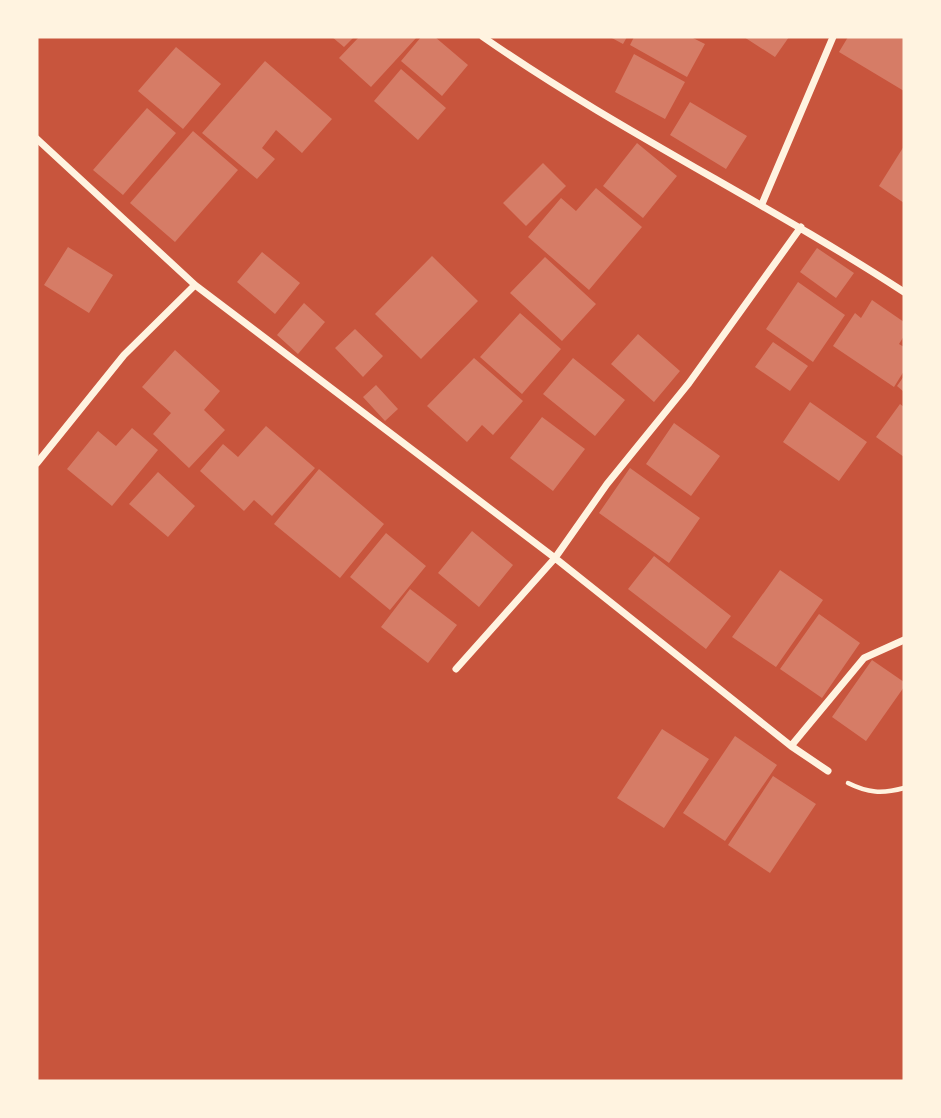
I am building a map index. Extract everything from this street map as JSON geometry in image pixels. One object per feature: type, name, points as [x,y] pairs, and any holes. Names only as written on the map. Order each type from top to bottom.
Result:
[{"type":"street","points":[[483,37],[557,89],[762,204],[904,292]]},
{"type":"street","points":[[762,204],[833,37]]},
{"type":"street","points":[[37,139],[195,285],[555,558],[791,746],[828,771]]},
{"type":"street","points":[[456,669],[555,558],[607,484],[697,372],[801,227]]},
{"type":"street","points":[[37,463],[124,355],[195,285]]},
{"type":"street","points":[[791,746],[864,658],[904,639]]},
{"type":"path","points":[[828,771],[865,791],[877,793],[904,789]]},
{"type":"building","points":[[332,37],[354,37],[344,47]]},
{"type":"building","points":[[359,37],[417,37],[371,87],[339,58]]},
{"type":"building","points":[[421,37],[435,37],[468,65],[442,96],[401,61]]},
{"type":"building","points":[[610,37],[627,37],[623,44]]},
{"type":"building","points":[[634,37],[691,37],[705,44],[687,77],[630,45]]},
{"type":"building","points":[[744,37],[789,37],[775,57]]},
{"type":"building","points":[[848,37],[904,37],[904,91],[839,52]]},
{"type":"building","points":[[176,47],[221,84],[183,129],[138,91]]},
{"type":"building","points":[[634,54],[685,82],[665,119],[615,92]]},
{"type":"building","points":[[265,61],[332,119],[302,153],[276,130],[262,148],[275,159],[257,179],[202,133]]},
{"type":"building","points":[[401,69],[446,108],[418,140],[374,101]]},
{"type":"building","points":[[690,102],[747,136],[726,169],[670,135]]},
{"type":"building","points":[[147,108],[176,133],[123,195],[93,170]]},
{"type":"building","points":[[193,131],[238,170],[175,242],[130,203]]},
{"type":"building","points":[[637,143],[677,176],[643,218],[603,186]]},
{"type":"building","points":[[904,146],[904,203],[879,186]]},
{"type":"building","points":[[543,163],[566,186],[526,226],[503,203]]},
{"type":"building","points":[[596,188],[642,227],[589,290],[528,237],[561,198],[576,211]]},
{"type":"building","points":[[68,247],[113,275],[89,313],[44,285]]},
{"type":"building","points":[[817,248],[854,273],[836,298],[800,272]]},
{"type":"building","points":[[262,252],[300,283],[275,314],[237,282]]},
{"type":"building","points":[[432,256],[478,301],[421,359],[375,314]]},
{"type":"building","points":[[545,257],[596,304],[562,341],[510,293]]},
{"type":"building","points":[[798,282],[845,315],[813,362],[766,329]]},
{"type":"building","points":[[872,300],[904,322],[904,336],[899,344],[904,347],[904,371],[894,387],[833,346],[855,313],[861,318]]},
{"type":"building","points":[[304,303],[325,322],[298,354],[277,335]]},
{"type":"building","points":[[520,313],[561,349],[522,394],[480,357]]},
{"type":"building","points":[[355,329],[383,356],[363,377],[335,348]]},
{"type":"building","points":[[638,334],[680,371],[654,402],[611,364]]},
{"type":"building","points":[[773,342],[808,366],[790,391],[755,367]]},
{"type":"building","points":[[175,350],[220,391],[204,410],[225,430],[189,468],[153,434],[171,413],[142,387]]},
{"type":"building","points":[[474,358],[523,401],[493,435],[482,425],[467,442],[427,406]]},
{"type":"building","points":[[573,358],[625,400],[595,436],[543,394]]},
{"type":"building","points":[[904,376],[904,392],[897,386]]},
{"type":"building","points":[[376,385],[398,409],[385,421],[363,397]]},
{"type":"building","points":[[810,402],[867,442],[839,481],[783,442]]},
{"type":"building","points":[[900,404],[904,407],[904,457],[876,437]]},
{"type":"building","points":[[542,417],[585,449],[553,491],[510,458]]},
{"type":"building","points":[[674,423],[720,456],[691,496],[646,464]]},
{"type":"building","points":[[266,426],[315,468],[272,516],[254,500],[244,511],[200,471],[223,444],[238,457]]},
{"type":"building","points":[[132,428],[158,450],[112,506],[67,469],[98,431],[116,446]]},
{"type":"building","points":[[630,468],[700,518],[669,563],[599,513]]},
{"type":"building","points":[[319,469],[384,524],[340,578],[274,524]]},
{"type":"building","points":[[158,472],[195,506],[168,537],[129,504]]},
{"type":"building","points":[[472,531],[513,565],[479,607],[438,573]]},
{"type":"building","points":[[386,533],[426,566],[390,610],[350,577]]},
{"type":"building","points":[[654,556],[731,616],[706,649],[628,589]]},
{"type":"building","points":[[780,570],[823,600],[776,667],[732,637]]},
{"type":"building","points":[[410,589],[457,625],[428,663],[381,627]]},
{"type":"building","points":[[819,614],[860,643],[822,698],[780,669]]},
{"type":"building","points":[[872,660],[904,682],[904,687],[866,741],[832,717]]},
{"type":"building","points":[[662,729],[709,759],[664,828],[617,798]]},
{"type":"building","points":[[735,736],[777,765],[725,841],[683,813]]},
{"type":"building","points":[[773,776],[816,804],[770,873],[728,845]]}]
